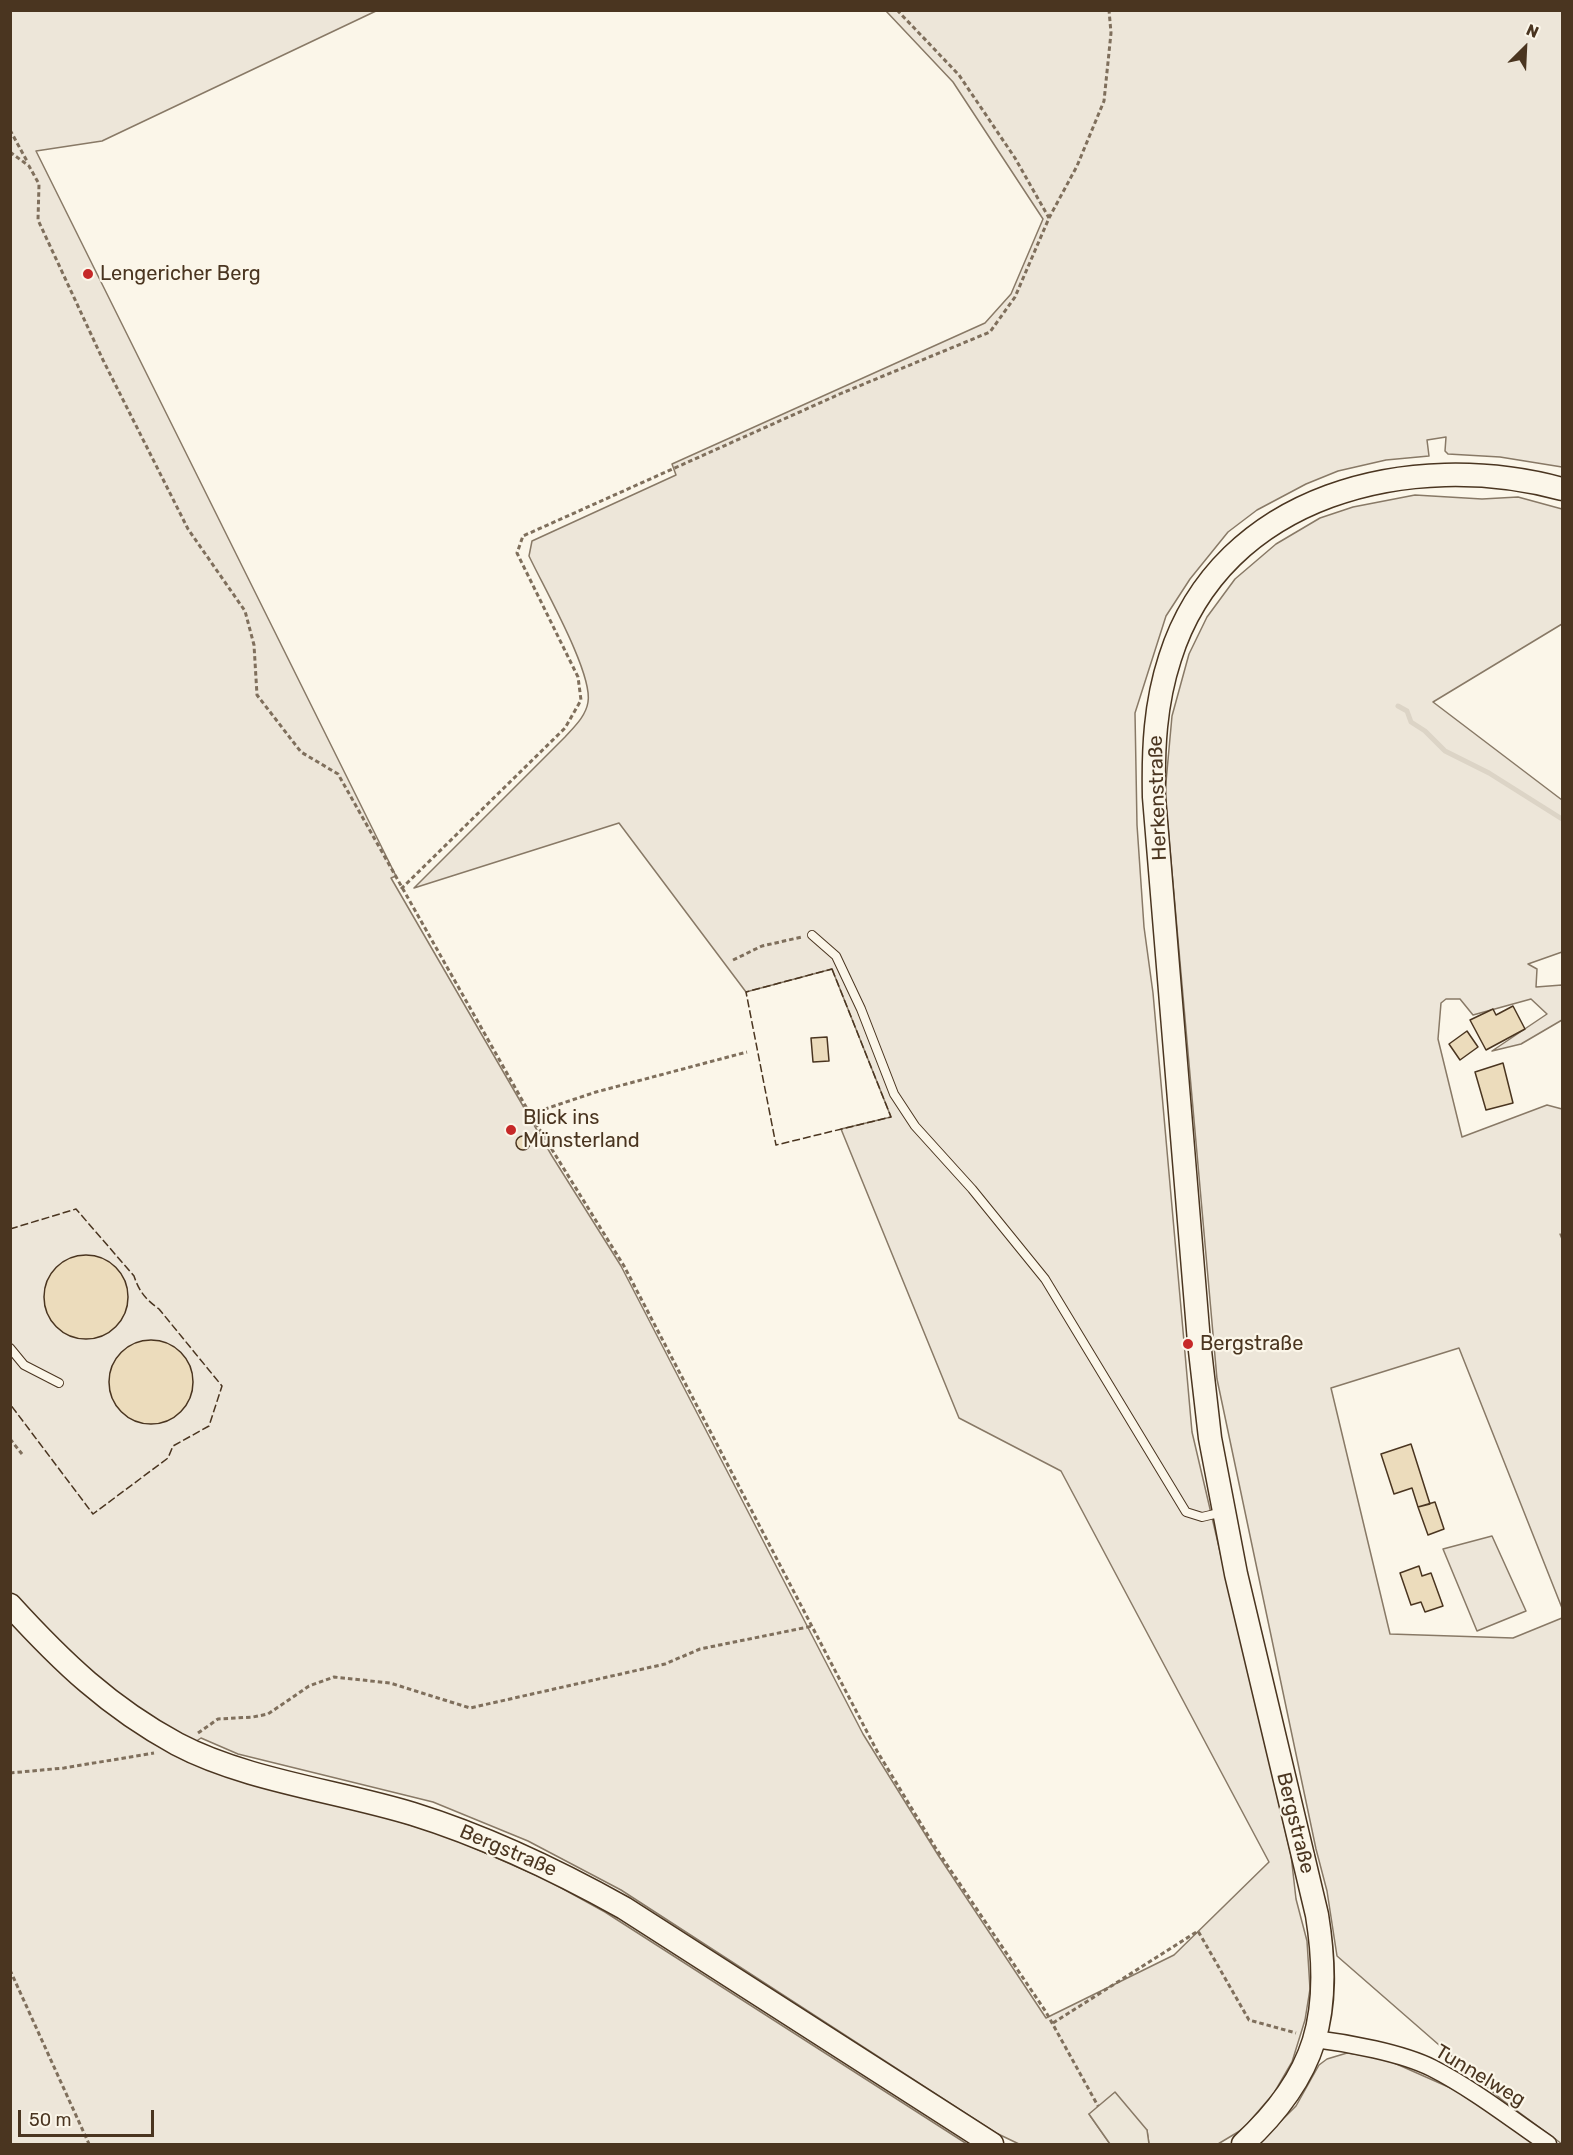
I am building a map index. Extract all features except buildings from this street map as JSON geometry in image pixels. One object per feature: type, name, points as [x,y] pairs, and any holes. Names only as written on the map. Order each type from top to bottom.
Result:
[{"type":"main road","name":"Herkenstraße","points":[[1197,1303],[1154,797],[1155,723],[1170,655],[1187,618],[1223,567],[1252,540],[1286,514],[1324,497],[1363,484],[1407,477],[1459,474],[1507,477],[1563,489]]},
{"type":"main road","name":"Bergstraße","points":[[1197,1303],[1210,1438],[1223,1512],[1252,1647],[1317,1915],[1324,1976],[1322,2004],[1315,2039],[1307,2062],[1284,2102],[1243,2145]]},
{"type":"main road","name":"Bergstraße","points":[[10,1605],[77,1676],[106,1700],[179,1745],[244,1769],[413,1814],[513,1850],[624,1908],[992,2145]]},
{"type":"street","name":"Tunnelweg","points":[[1315,2039],[1352,2044],[1430,2067],[1483,2098],[1548,2145]]},
{"type":"lane","points":[[812,935],[836,956],[861,1009],[894,1094],[915,1126],[972,1189],[1045,1279],[1091,1351],[1186,1512],[1202,1517],[1223,1512]]},
{"type":"lane","points":[[10,1348],[24,1365],[59,1383]]},
{"type":"path","points":[[897,10],[959,75],[1015,158],[1049,218]]},
{"type":"path","points":[[401,889],[565,728],[581,700],[578,677],[517,553],[524,536],[842,393],[990,332],[1016,297],[1049,218],[1077,166],[1104,100],[1111,33],[1109,10]]},
{"type":"path","points":[[10,130],[39,184],[38,220],[103,360],[188,529],[245,611],[254,645],[257,695],[301,752],[338,774],[530,1114],[624,1266],[878,1751],[929,1837],[1052,2023],[1098,2106]]},
{"type":"path","points":[[10,152],[29,166]]},
{"type":"path","points":[[733,960],[762,946],[812,935]]},
{"type":"path","points":[[530,1114],[596,1092],[747,1052]]},
{"type":"path","points":[[10,1439],[22,1454]]},
{"type":"path","points":[[10,1773],[144,1756],[179,1745],[218,1719],[268,1714],[309,1686],[334,1677],[390,1683],[470,1708],[665,1664],[700,1649],[813,1626]]},
{"type":"path","points":[[1052,2023],[1198,1931],[1249,2020],[1315,2039]]},
{"type":"path","points":[[10,1971],[89,2145]]},
{"type":"shaded area","points":[[10,11],[376,11],[102,141],[36,151],[396,876],[391,878],[552,1156],[621,1266],[863,1734],[938,1855],[1046,2018],[1174,1955],[1269,1862],[1061,1471],[959,1418],[841,1129],[891,1117],[832,969],[746,992],[619,823],[414,888],[565,737],[579,721],[587,707],[587,689],[583,671],[529,556],[532,541],[676,475],[672,464],[985,323],[1011,294],[1043,219],[953,82],[886,11],[1562,11],[1562,467],[1500,457],[1448,454],[1445,451],[1446,437],[1427,440],[1429,456],[1386,460],[1338,471],[1306,484],[1257,510],[1228,532],[1190,579],[1166,616],[1135,713],[1137,825],[1144,927],[1153,993],[1192,1432],[1291,1855],[1296,1899],[1307,1941],[1310,1989],[1305,2020],[1292,2062],[1274,2093],[1243,2129],[1218,2144],[1149,2144],[1147,2130],[1089,2114],[1110,2144],[1019,2144],[996,2133],[621,1890],[528,1841],[433,1802],[238,1754],[201,1738],[195,1742],[114,1696],[41,1627],[11,1593]]},
{"type":"shaded area","points":[[1415,495],[1482,499],[1518,497],[1562,509],[1562,624],[1433,702],[1562,800],[1562,952],[1528,964],[1537,969],[1536,987],[1562,985],[1562,1020],[1521,1044],[1492,1051],[1547,1014],[1531,999],[1473,1015],[1460,999],[1446,999],[1441,1003],[1438,1039],[1462,1137],[1547,1105],[1562,1109],[1562,1237],[1560,1234],[1562,1239],[1562,1608],[1459,1348],[1331,1388],[1390,1634],[1513,1638],[1562,1618],[1562,2144],[1501,2099],[1337,1956],[1327,1891],[1316,1849],[1217,1379],[1165,793],[1172,716],[1189,654],[1207,617],[1235,579],[1276,544],[1320,518],[1353,507]]},
{"type":"shaded area","points":[[1492,1536],[1526,1611],[1477,1631],[1443,1549]]},
{"type":"shaded area","points":[[10,1618],[87,1695],[107,1712],[152,1741],[177,1753],[449,1837],[547,1880],[605,1912],[967,2144],[11,2144]]},
{"type":"shaded area","points":[[1347,2053],[1383,2058],[1471,2097],[1535,2144],[1258,2144],[1296,2106],[1319,2065],[1327,2059]]},
{"type":"shaded area","points":[[1115,2092],[1147,2130],[1149,2144],[1110,2144],[1089,2114]]},
{"type":"waterway","points":[[1398,706],[1407,711],[1411,722],[1425,731],[1445,751],[1489,773],[1562,819]]},
{"type":"fence","points":[[832,969],[891,1117],[776,1145],[746,992],[832,969]]},
{"type":"fence","points":[[10,1229],[76,1209],[134,1276],[143,1294],[159,1309],[222,1386],[209,1426],[173,1446],[168,1458],[93,1514],[10,1404]]},
{"type":"place","name":"Lengericher Berg","points":[[88,274]]},
{"type":"place","name":"Blick ins Münsterland","points":[[511,1130]]},
{"type":"place","name":"Bergstraße","points":[[1188,1344]]}]
